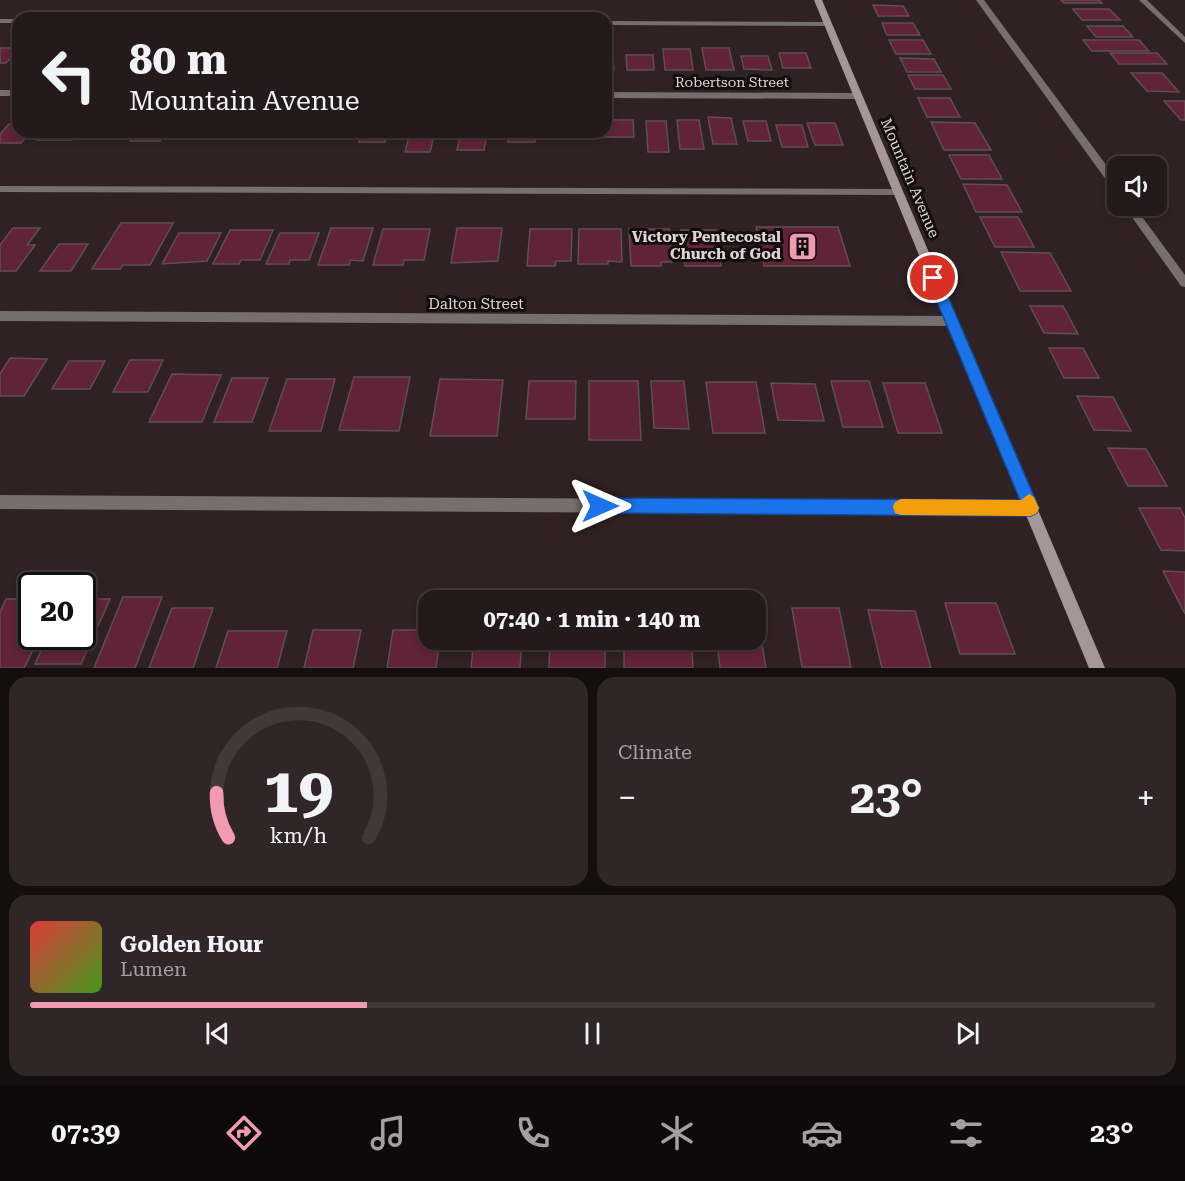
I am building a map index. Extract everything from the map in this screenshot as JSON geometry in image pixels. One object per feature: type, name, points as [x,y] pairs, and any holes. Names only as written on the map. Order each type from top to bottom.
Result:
[{"type":"main road","name":"Mountain Avenue","points":[[818,0],[1097,668]]},
{"type":"street","points":[[980,0],[1107,174]]},
{"type":"street","points":[[1143,0],[1185,41]]},
{"type":"street","points":[[612,23],[828,24]]},
{"type":"street","name":"Robertson Street","points":[[612,95],[858,96]]},
{"type":"street","points":[[0,189],[897,192]]},
{"type":"street","points":[[1136,216],[1185,283]]},
{"type":"street","name":"Dalton Street","points":[[0,316],[951,321]]},
{"type":"street","points":[[0,502],[1031,508]]},
{"type":"building","points":[[1061,0],[1099,0],[1102,3],[1064,3]]},
{"type":"building","points":[[873,5],[903,6],[909,16],[878,16]]},
{"type":"building","points":[[1073,9],[1109,9],[1120,20],[1082,20]]},
{"type":"building","points":[[882,23],[913,23],[920,35],[887,35]]},
{"type":"building","points":[[1087,26],[1123,26],[1133,37],[1096,37]]},
{"type":"building","points":[[889,40],[923,40],[931,54],[896,54]]},
{"type":"building","points":[[1083,40],[1139,40],[1149,51],[1092,51]]},
{"type":"building","points":[[0,48],[12,48],[12,58],[6,63],[0,63]]},
{"type":"building","points":[[702,48],[729,48],[734,70],[706,70]]},
{"type":"building","points":[[663,49],[690,49],[693,70],[665,70]]},
{"type":"building","points":[[779,53],[806,53],[811,68],[783,68]]},
{"type":"building","points":[[1110,53],[1157,53],[1167,64],[1119,64]]},
{"type":"building","points":[[626,55],[653,55],[654,70],[627,70]]},
{"type":"building","points":[[741,56],[768,56],[772,70],[744,69]]},
{"type":"building","points":[[900,58],[934,59],[941,72],[907,72]]},
{"type":"building","points":[[1131,73],[1162,73],[1179,92],[1147,91]]},
{"type":"building","points":[[908,75],[943,75],[951,89],[915,89]]},
{"type":"building","points":[[918,98],[950,98],[960,117],[927,117]]},
{"type":"building","points":[[1164,101],[1185,101],[1185,120],[1181,120]]},
{"type":"building","points":[[708,117],[731,118],[737,144],[713,144]]},
{"type":"building","points":[[612,120],[633,120],[634,137],[612,137]]},
{"type":"building","points":[[677,120],[699,120],[704,149],[680,149]]},
{"type":"building","points":[[646,121],[666,121],[669,152],[648,152]]},
{"type":"building","points":[[743,121],[766,121],[771,141],[748,141]]},
{"type":"building","points":[[931,122],[975,123],[991,150],[944,150]]},
{"type":"building","points":[[807,123],[835,123],[843,145],[815,145]]},
{"type":"building","points":[[9,124],[12,124],[12,138],[26,138],[21,143],[0,143],[0,134]]},
{"type":"building","points":[[776,125],[802,125],[808,147],[782,147]]},
{"type":"building","points":[[40,138],[74,138],[72,140],[38,140]]},
{"type":"building","points":[[83,138],[118,138],[117,139]]},
{"type":"building","points":[[132,138],[162,138],[160,141],[130,141]]},
{"type":"building","points":[[360,138],[387,138],[385,142],[359,142]]},
{"type":"building","points":[[408,138],[434,138],[430,152],[405,152]]},
{"type":"building","points":[[460,138],[486,138],[484,150],[457,150]]},
{"type":"building","points":[[509,138],[535,138],[535,142],[508,142]]},
{"type":"building","points":[[949,155],[989,155],[1002,179],[961,179]]},
{"type":"building","points":[[963,184],[1007,185],[1022,212],[976,212]]},
{"type":"building","points":[[980,217],[1018,217],[1034,247],[995,247]]},
{"type":"building","points":[[121,223],[173,223],[150,265],[123,265],[120,269],[92,269]]},
{"type":"building","name":"Victory Pentecostal Church of God","points":[[756,227],[838,227],[850,266],[764,266]]},
{"type":"building","points":[[13,228],[40,228],[27,245],[35,245],[16,271],[0,271],[0,245]]},
{"type":"building","points":[[331,228],[373,228],[363,261],[350,260],[349,265],[318,265]]},
{"type":"building","points":[[457,228],[502,228],[498,261],[451,263]]},
{"type":"building","points":[[383,229],[430,229],[424,260],[404,260],[403,265],[373,265]]},
{"type":"building","points":[[530,229],[572,229],[571,261],[556,261],[555,266],[527,266]]},
{"type":"building","points":[[579,229],[621,229],[622,262],[578,264]]},
{"type":"building","points":[[629,229],[669,229],[672,262],[661,262],[661,266],[631,266]]},
{"type":"building","points":[[230,230],[273,230],[260,260],[241,260],[239,264],[213,264]]},
{"type":"building","points":[[681,230],[716,230],[721,266],[685,266]]},
{"type":"building","points":[[179,233],[221,233],[207,261],[162,264]]},
{"type":"building","points":[[280,233],[319,233],[309,260],[290,260],[289,264],[266,264]]},
{"type":"building","points":[[59,244],[88,244],[71,271],[40,271]]},
{"type":"building","points":[[1001,252],[1050,253],[1071,291],[1020,291]]},
{"type":"building","points":[[1030,306],[1063,306],[1078,334],[1044,333]]},
{"type":"building","points":[[1049,348],[1083,348],[1099,378],[1064,378]]},
{"type":"building","points":[[10,358],[47,359],[24,396],[0,396],[0,374]]},
{"type":"building","points":[[130,360],[163,360],[148,392],[113,392]]},
{"type":"building","points":[[69,361],[105,361],[90,389],[52,389]]},
{"type":"building","points":[[172,374],[221,375],[202,422],[149,422]]},
{"type":"building","points":[[354,377],[410,377],[399,431],[339,430]]},
{"type":"building","points":[[232,378],[268,378],[252,422],[214,422]]},
{"type":"building","points":[[287,379],[335,379],[321,431],[269,431]]},
{"type":"building","points":[[440,379],[503,380],[497,436],[430,436]]},
{"type":"building","points":[[529,381],[576,381],[575,419],[526,419]]},
{"type":"building","points":[[589,381],[638,381],[641,440],[589,440]]},
{"type":"building","points":[[651,381],[684,381],[689,429],[654,428]]},
{"type":"building","points":[[831,381],[869,381],[883,427],[843,427]]},
{"type":"building","points":[[706,382],[756,382],[765,433],[713,433]]},
{"type":"building","points":[[771,383],[815,384],[824,421],[778,420]]},
{"type":"building","points":[[883,383],[925,383],[942,433],[898,433]]},
{"type":"building","points":[[1077,396],[1113,397],[1131,431],[1094,430]]},
{"type":"building","points":[[1108,448],[1146,449],[1167,486],[1128,486]]},
{"type":"building","points":[[1139,508],[1180,508],[1185,518],[1185,551],[1161,550]]},
{"type":"building","points":[[1163,571],[1185,572],[1185,614]]},
{"type":"building","points":[[123,597],[162,597],[135,668],[94,668]]},
{"type":"building","points":[[6,599],[18,599],[18,650],[33,650],[24,668],[0,668],[0,612]]},
{"type":"building","points":[[96,599],[110,599],[96,630]]},
{"type":"building","points":[[945,603],[996,603],[1015,654],[960,654]]},
{"type":"building","points":[[172,608],[213,608],[193,668],[149,668]]},
{"type":"building","points":[[792,608],[839,608],[851,667],[802,667]]},
{"type":"building","points":[[868,610],[915,611],[931,668],[882,668]]},
{"type":"building","points":[[313,630],[361,630],[353,668],[304,668]]},
{"type":"building","points":[[393,630],[418,630],[418,650],[438,650],[436,668],[387,668]]},
{"type":"building","points":[[228,631],[287,631],[277,668],[216,668]]},
{"type":"building","points":[[42,650],[87,650],[81,664],[35,664]]},
{"type":"building","points":[[473,650],[521,650],[520,668],[471,668]]},
{"type":"building","points":[[550,650],[605,650],[605,668],[549,668]]},
{"type":"building","points":[[624,650],[692,650],[693,668],[624,668]]},
{"type":"building","points":[[718,650],[763,650],[766,668],[720,668]]},
{"type":"slow traffic","points":[[901,507],[1031,508],[1029,502]]},
{"type":"place","name":"Victory Pentecostal Church of God","points":[[802,246]]},
{"type":"route","points":[[600,506],[1031,508],[933,278]]}]
